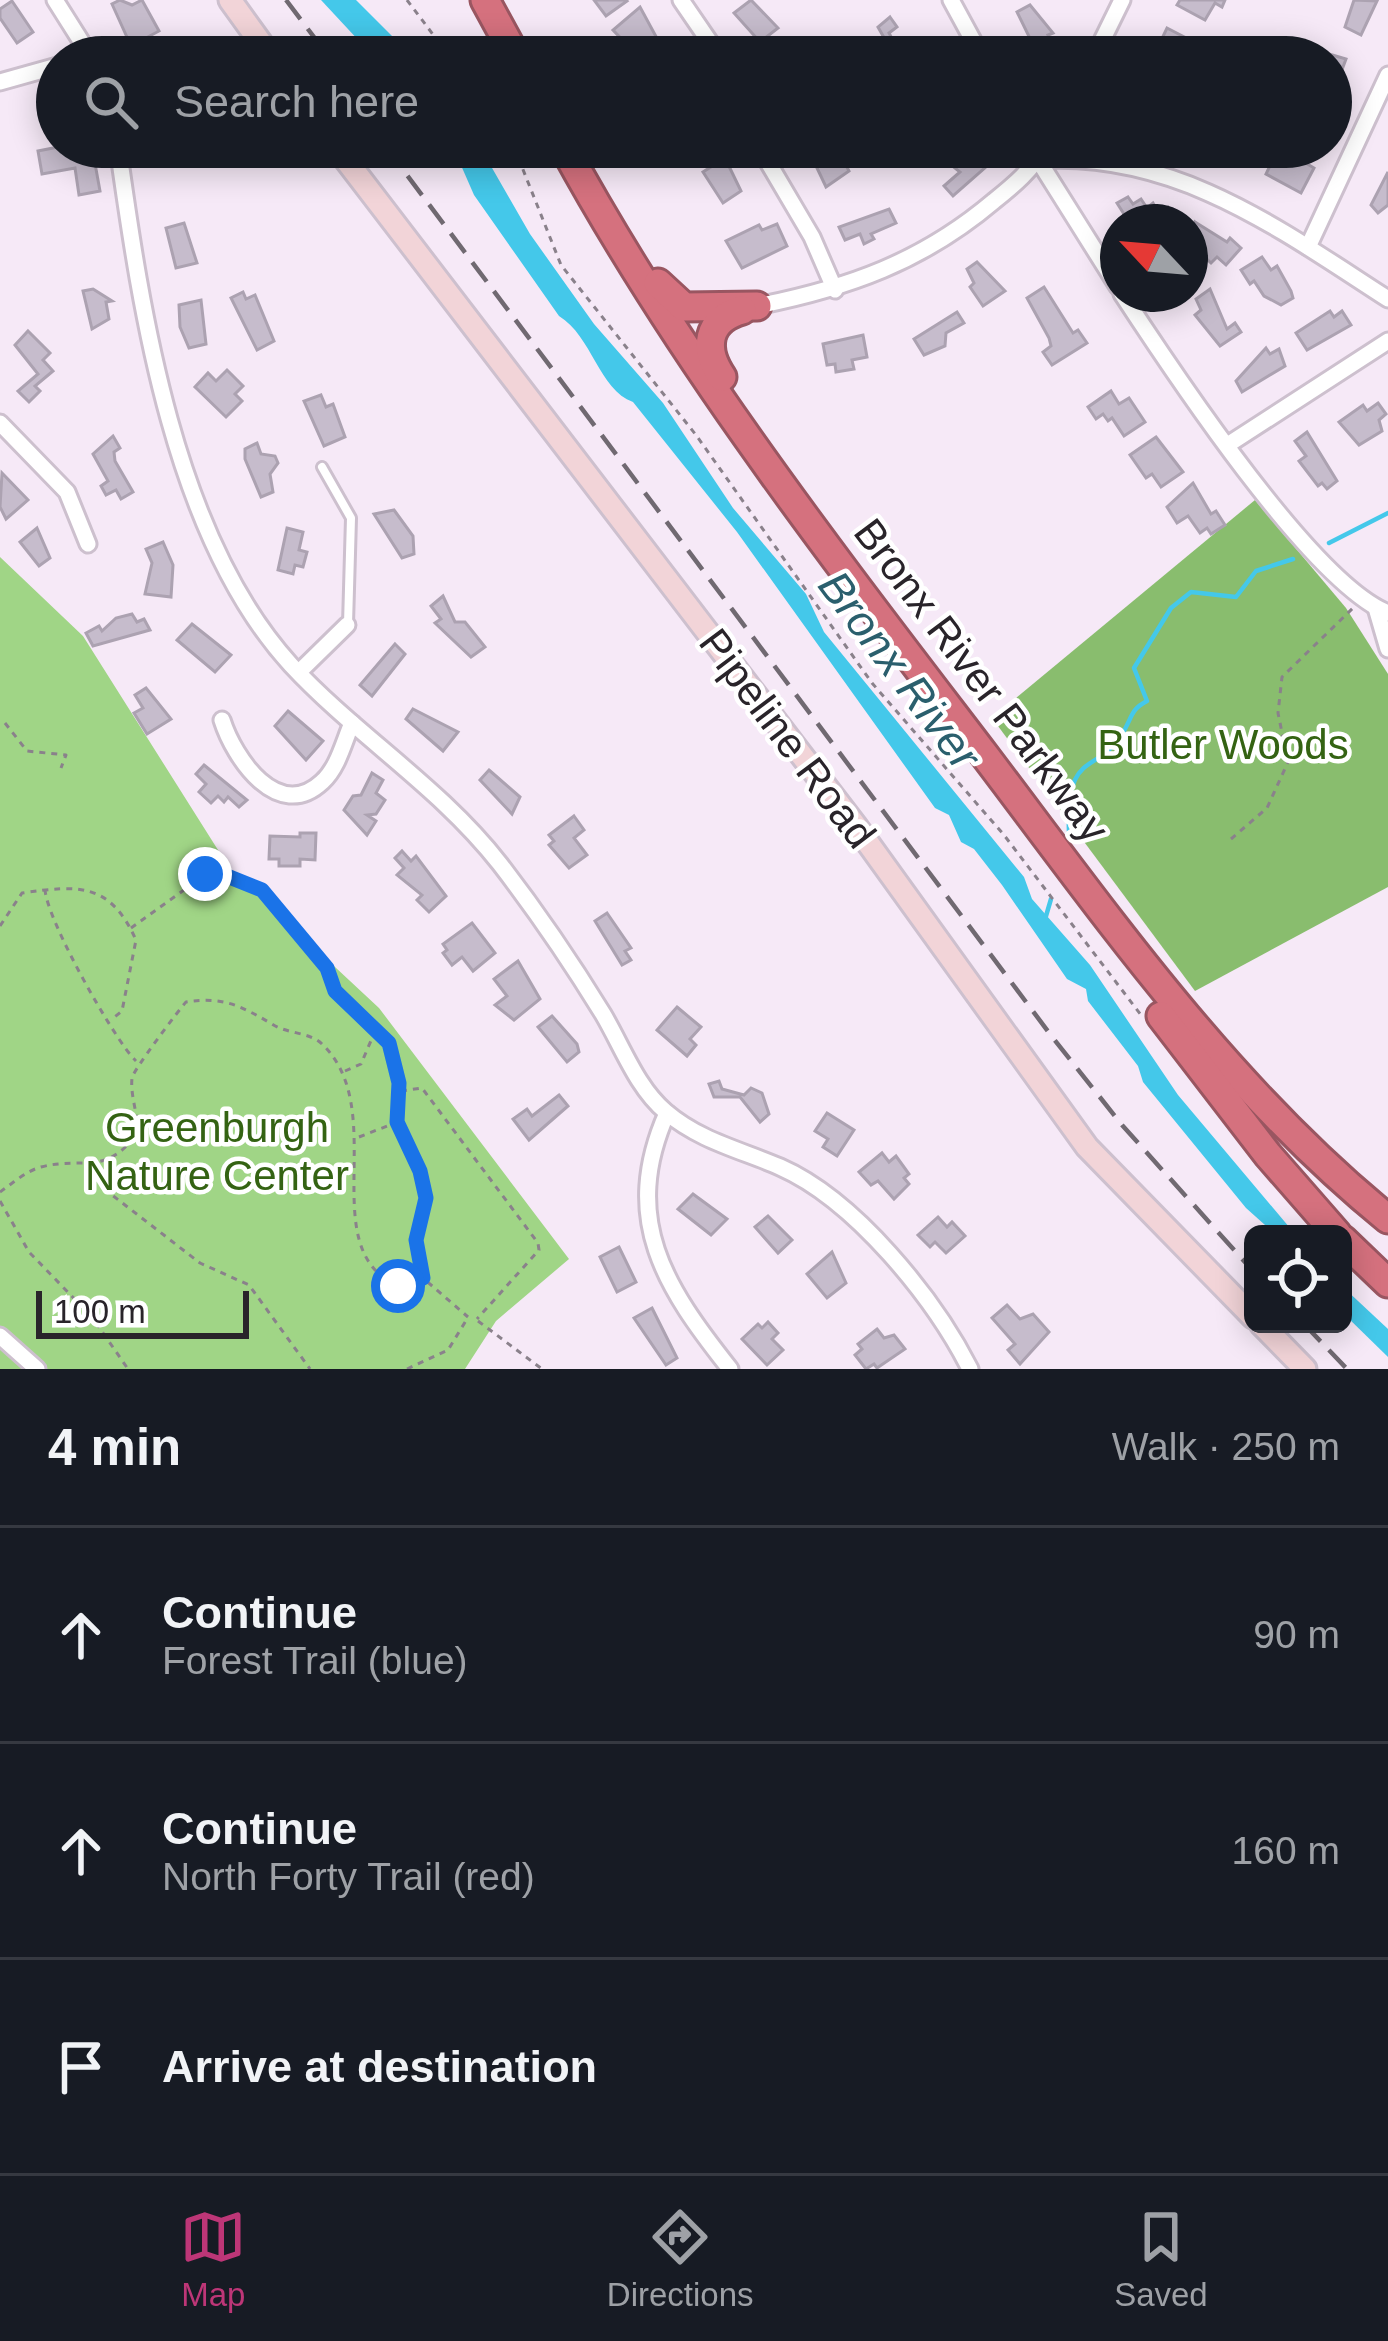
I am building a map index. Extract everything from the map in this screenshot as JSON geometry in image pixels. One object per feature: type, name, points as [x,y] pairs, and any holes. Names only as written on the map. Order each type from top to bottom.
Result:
[{"type":"highway","points":[[465,0],[485,36]]},
{"type":"highway","points":[[485,0],[505,36]]},
{"type":"highway","name":"Bronx River Parkway","points":[[557,168],[649,323],[884,653],[1250,1134],[1329,1225]]},
{"type":"highway","name":"Bronx River Parkway","points":[[579,168],[650,291],[775,470],[899,643],[1192,1026],[1288,1131],[1388,1219]]},
{"type":"highway","points":[[581,168],[670,300],[696,309],[757,306]]},
{"type":"highway","points":[[757,306],[722,319],[708,345],[713,364],[775,470]]},
{"type":"highway","points":[[1352,1249],[1388,1283]]},
{"type":"street","points":[[55,0],[77,36]]},
{"type":"street","points":[[230,0],[256,36]]},
{"type":"street","points":[[681,0],[705,36]]},
{"type":"street","points":[[951,0],[971,36]]},
{"type":"street","points":[[1104,36],[1122,0]]},
{"type":"street","points":[[0,82],[36,72]]},
{"type":"street","points":[[1352,152],[1388,75]]},
{"type":"street","points":[[121,168],[150,353],[171,427],[224,557],[260,622],[298,672],[434,789],[496,860],[569,958],[639,1078],[667,1113],[724,1146],[793,1174],[866,1231],[925,1299],[970,1369]]},
{"type":"street","name":"Pipeline Road","points":[[352,168],[856,825],[1088,1147],[1244,1308]]},
{"type":"street","points":[[771,168],[812,238],[835,290]]},
{"type":"street","points":[[757,306],[835,290],[893,269],[957,232],[1021,168]]},
{"type":"street","points":[[1048,168],[1100,257]]},
{"type":"street","points":[[1136,168],[1161,173],[1257,213],[1388,298]]},
{"type":"street","points":[[1308,247],[1345,168]]},
{"type":"street","points":[[1135,312],[1318,559],[1376,607],[1388,649]]},
{"type":"street","points":[[1229,444],[1388,341]]},
{"type":"street","points":[[0,423],[67,492],[88,544]]},
{"type":"street","points":[[298,672],[347,625]]},
{"type":"street","points":[[222,720],[236,757],[271,789],[289,795],[324,781],[352,723]]},
{"type":"street","points":[[667,1113],[648,1166],[653,1244],[670,1287],[730,1369]]},
{"type":"street","points":[[1270,1333],[1305,1369]]},
{"type":"street","points":[[0,1336],[38,1369]]},
{"type":"lane","points":[[322,467],[351,518],[347,625]]},
{"type":"path","points":[[407,0],[434,36]]},
{"type":"path","points":[[522,168],[552,252],[825,612],[872,683],[1016,849],[1151,1028]]},
{"type":"path","points":[[1231,838],[1267,808],[1288,762],[1278,713],[1282,677],[1376,607]]},
{"type":"path","points":[[5,723],[27,751],[66,755],[61,768]]},
{"type":"path","points":[[131,928],[205,874],[222,874],[262,890],[327,968],[335,991],[376,1029],[395,1058],[397,1122],[420,1171],[426,1198],[416,1240],[423,1278],[468,1317],[477,1319],[490,1335],[542,1369]]},
{"type":"path","points":[[0,926],[22,892],[85,886],[103,896],[136,940],[122,1011],[112,1019]]},
{"type":"path","points":[[46,889],[55,929],[70,946],[98,1006],[112,1019],[114,1036],[138,1062]]},
{"type":"path","points":[[0,1192],[41,1167],[89,1167],[124,1151],[137,1134],[132,1077],[138,1062],[155,1050],[186,1002],[232,1001],[289,1033],[317,1038],[344,1072],[358,1137],[356,1239],[385,1280],[398,1286],[423,1278]]},
{"type":"path","points":[[344,1072],[361,1064],[376,1029]]},
{"type":"path","points":[[399,1091],[422,1088],[510,1199],[538,1243],[539,1250],[477,1319]]},
{"type":"path","points":[[358,1137],[397,1122]]},
{"type":"path","points":[[89,1167],[103,1188],[200,1263],[249,1285],[310,1369]]},
{"type":"path","points":[[0,1201],[29,1252],[92,1317],[128,1369]]},
{"type":"path","points":[[407,1369],[448,1350],[468,1317]]},
{"type":"green space","name":"Butler Woods","points":[[1255,500],[1346,608],[1388,674],[1388,887],[1195,991],[992,718]]},
{"type":"green space","name":"Greenburgh Nature Center","points":[[0,557],[83,636],[230,869],[379,1008],[569,1259],[496,1321],[465,1369],[0,1369]]},
{"type":"water","points":[[321,0],[356,0],[392,36],[354,36]]},
{"type":"water","points":[[462,168],[492,168],[530,234],[594,324],[663,403],[733,508],[806,594],[824,632],[1024,877],[1032,899],[1090,965],[1178,1095],[1287,1225],[1265,1225],[1246,1208],[1143,1082],[1138,1066],[1088,1001],[1086,989],[1067,979],[1002,885],[974,849],[961,842],[949,815],[935,808],[737,532],[633,402],[612,386],[580,336],[559,316],[474,195]]},
{"type":"water","points":[[1352,1295],[1388,1329],[1388,1357],[1352,1322]]},
{"type":"building","points":[[120,0],[132,5],[142,0],[159,31],[126,36],[112,4]]},
{"type":"building","points":[[594,0],[626,0],[627,1],[606,16]]},
{"type":"building","points":[[751,0],[778,28],[768,36],[755,36],[734,13]]},
{"type":"building","points":[[1180,0],[1225,0],[1222,7],[1215,3],[1205,20],[1177,5]]},
{"type":"building","points":[[1354,0],[1377,1],[1361,35],[1345,27]]},
{"type":"building","points":[[12,1],[33,32],[17,43],[0,18],[0,9]]},
{"type":"building","points":[[1030,5],[1053,33],[1029,36],[1017,12]]},
{"type":"building","points":[[640,7],[656,36],[619,36],[613,30]]},
{"type":"building","points":[[890,17],[897,27],[891,36],[883,36],[878,27]]},
{"type":"building","points":[[41,168],[75,168],[42,174]]},
{"type":"building","points":[[75,168],[96,168],[100,191],[79,195]]},
{"type":"building","points":[[730,168],[741,191],[723,203],[703,172]]},
{"type":"building","points":[[817,168],[848,168],[849,171],[826,187]]},
{"type":"building","points":[[955,168],[985,168],[953,196],[944,186],[960,172]]},
{"type":"building","points":[[1269,168],[1314,168],[1301,193],[1266,174]]},
{"type":"building","points":[[1388,172],[1388,205],[1378,213],[1371,205]]},
{"type":"building","points":[[889,209],[896,223],[871,234],[874,239],[864,244],[860,234],[845,240],[839,227]]},
{"type":"building","points":[[184,223],[197,263],[176,268],[166,228]]},
{"type":"building","points":[[777,224],[787,246],[742,268],[726,241],[759,225],[762,230]]},
{"type":"building","points":[[1208,230],[1241,248],[1226,265],[1217,257],[1211,263]]},
{"type":"building","points":[[1262,257],[1271,270],[1277,266],[1291,291],[1293,298],[1281,305],[1264,296],[1254,281],[1250,284],[1241,270]]},
{"type":"building","points":[[977,262],[1005,291],[983,306],[970,287],[974,283],[967,269]]},
{"type":"building","points":[[1044,287],[1073,333],[1078,330],[1087,343],[1052,365],[1043,352],[1051,346],[1049,338],[1027,298]]},
{"type":"building","points":[[93,289],[112,301],[106,302],[109,319],[92,329],[83,291]]},
{"type":"building","points":[[1208,290],[1227,329],[1235,323],[1241,332],[1220,346],[1195,315],[1208,312]]},
{"type":"building","points":[[243,292],[246,299],[255,295],[274,341],[257,350],[231,298]]},
{"type":"building","points":[[201,300],[206,344],[189,348],[180,327],[179,305]]},
{"type":"building","points":[[1330,311],[1334,317],[1342,311],[1351,325],[1307,350],[1296,333]]},
{"type":"building","points":[[957,312],[964,323],[946,333],[945,346],[924,355],[914,339]]},
{"type":"building","points":[[28,331],[50,353],[43,360],[53,371],[35,386],[40,391],[29,402],[18,391],[38,374],[15,345]]},
{"type":"building","points":[[863,335],[867,357],[852,360],[854,369],[836,372],[835,364],[827,365],[823,344]]},
{"type":"building","points":[[1266,348],[1270,354],[1279,349],[1285,366],[1242,392],[1236,381]]},
{"type":"building","points":[[227,370],[243,386],[235,394],[242,401],[226,417],[195,387],[208,373],[216,381]]},
{"type":"building","points":[[1111,391],[1119,404],[1129,398],[1145,422],[1124,436],[1112,418],[1108,421],[1103,414],[1096,419],[1088,407]]},
{"type":"building","points":[[321,395],[326,407],[333,404],[345,437],[324,446],[304,401]]},
{"type":"building","points":[[1378,403],[1386,414],[1379,420],[1382,431],[1359,445],[1339,422],[1363,405],[1367,411]]},
{"type":"building","points":[[1307,432],[1337,481],[1327,489],[1322,483],[1318,486],[1299,461],[1306,456],[1295,441]]},
{"type":"building","points":[[113,436],[120,448],[114,452],[115,461],[133,492],[121,499],[116,490],[106,495],[101,486],[108,481],[93,454]]},
{"type":"building","points":[[1156,437],[1183,472],[1161,487],[1152,474],[1146,478],[1130,455]]},
{"type":"building","points":[[257,443],[261,454],[275,456],[278,463],[270,474],[273,492],[261,497],[245,459],[245,449]]},
{"type":"building","points":[[2,473],[28,500],[6,519],[0,507]]},
{"type":"building","points":[[1193,483],[1211,514],[1216,511],[1225,525],[1211,534],[1207,528],[1200,533],[1188,516],[1177,523],[1167,507]]},
{"type":"building","points":[[394,510],[413,536],[414,554],[402,558],[374,514]]},
{"type":"building","points":[[37,528],[50,558],[39,566],[20,542]]},
{"type":"building","points":[[287,528],[303,532],[299,550],[307,552],[303,567],[295,565],[293,574],[278,570]]},
{"type":"building","points":[[163,542],[173,565],[171,597],[145,594],[152,563],[146,549]]},
{"type":"building","points":[[443,596],[455,622],[465,622],[485,647],[471,657],[435,623],[441,619],[431,606]]},
{"type":"building","points":[[132,614],[137,622],[144,619],[150,630],[93,646],[86,633],[99,626],[102,631],[116,618]]},
{"type":"building","points":[[192,624],[231,655],[215,672],[177,640]]},
{"type":"building","points":[[395,644],[405,654],[372,696],[360,685]]},
{"type":"building","points":[[146,688],[171,719],[147,734],[134,713],[143,708],[135,695]]},
{"type":"building","points":[[413,709],[458,732],[443,751],[406,719]]},
{"type":"building","points":[[288,711],[323,741],[306,760],[275,726]]},
{"type":"building","points":[[204,765],[247,800],[239,807],[228,797],[224,802],[218,796],[211,803],[199,792],[206,784],[196,774]]},
{"type":"building","points":[[489,770],[520,797],[512,814],[480,780]]},
{"type":"building","points":[[372,773],[383,780],[376,793],[385,800],[376,814],[367,815],[376,821],[367,835],[344,810],[353,796],[361,795]]},
{"type":"building","points":[[574,816],[584,830],[574,838],[587,855],[569,868],[549,845],[554,841],[549,835]]},
{"type":"building","points":[[300,833],[316,833],[315,860],[279,866],[279,859],[269,859],[270,836],[300,837]]},
{"type":"building","points":[[402,851],[411,861],[416,856],[446,896],[429,912],[417,900],[422,895],[397,875],[404,868],[395,858]]},
{"type":"building","points":[[607,913],[631,948],[625,951],[631,960],[622,965],[595,921]]},
{"type":"building","points":[[472,923],[495,953],[473,971],[462,957],[452,965],[443,953],[447,950],[443,944]]},
{"type":"building","points":[[518,961],[540,999],[514,1020],[495,1005],[507,996],[494,979]]},
{"type":"building","points":[[677,1007],[701,1027],[690,1039],[696,1045],[687,1056],[657,1030]]},
{"type":"building","points":[[552,1016],[577,1044],[579,1052],[567,1062],[538,1027]]},
{"type":"building","points":[[719,1081],[722,1089],[744,1095],[751,1088],[762,1093],[769,1114],[760,1122],[740,1097],[714,1097],[709,1084]]},
{"type":"building","points":[[559,1095],[568,1106],[529,1140],[513,1119],[527,1109],[532,1116]]},
{"type":"building","points":[[827,1113],[854,1130],[837,1156],[823,1147],[828,1139],[815,1131]]},
{"type":"building","points":[[882,1153],[889,1162],[896,1156],[909,1174],[904,1178],[909,1184],[894,1199],[878,1181],[871,1185],[859,1172]]},
{"type":"building","points":[[693,1194],[727,1219],[711,1235],[678,1209]]},
{"type":"building","points":[[768,1216],[792,1240],[778,1253],[755,1227]]},
{"type":"building","points":[[938,1217],[947,1227],[952,1222],[965,1236],[946,1253],[935,1242],[930,1247],[918,1235]]},
{"type":"building","points":[[619,1247],[636,1282],[617,1292],[600,1257]]},
{"type":"building","points":[[832,1252],[846,1283],[827,1298],[807,1274]]},
{"type":"building","points":[[1007,1305],[1020,1319],[1033,1314],[1049,1332],[1020,1364],[1008,1350],[1015,1344],[992,1318]]},
{"type":"building","points":[[652,1308],[677,1358],[666,1365],[634,1318]]},
{"type":"building","points":[[768,1322],[778,1333],[772,1339],[783,1350],[767,1365],[742,1339],[758,1324],[762,1328]]},
{"type":"building","points":[[877,1329],[884,1338],[894,1335],[905,1349],[877,1368],[874,1364],[866,1369],[855,1355],[862,1349],[858,1344]]},
{"type":"waterway","points":[[1329,543],[1388,513]]},
{"type":"waterway","points":[[1069,832],[1069,805],[1078,774],[1114,744],[1136,709],[1147,701],[1134,668],[1171,608],[1191,592],[1236,597],[1256,571],[1293,559]]},
{"type":"waterway","points":[[1046,916],[1051,899]]},
{"type":"railway","points":[[286,0],[313,36]]},
{"type":"railway","points":[[402,168],[1053,1038],[1122,1125],[1244,1261]]},
{"type":"railway","points":[[1313,1333],[1347,1369]]},
{"type":"route","points":[[205,874],[222,874],[262,890],[327,968],[335,991],[389,1043],[399,1083],[397,1122],[420,1171],[426,1198],[416,1240],[423,1278],[398,1286]]},
{"type":"water label","name":"Bronx River","points":[[900,670]]}]
